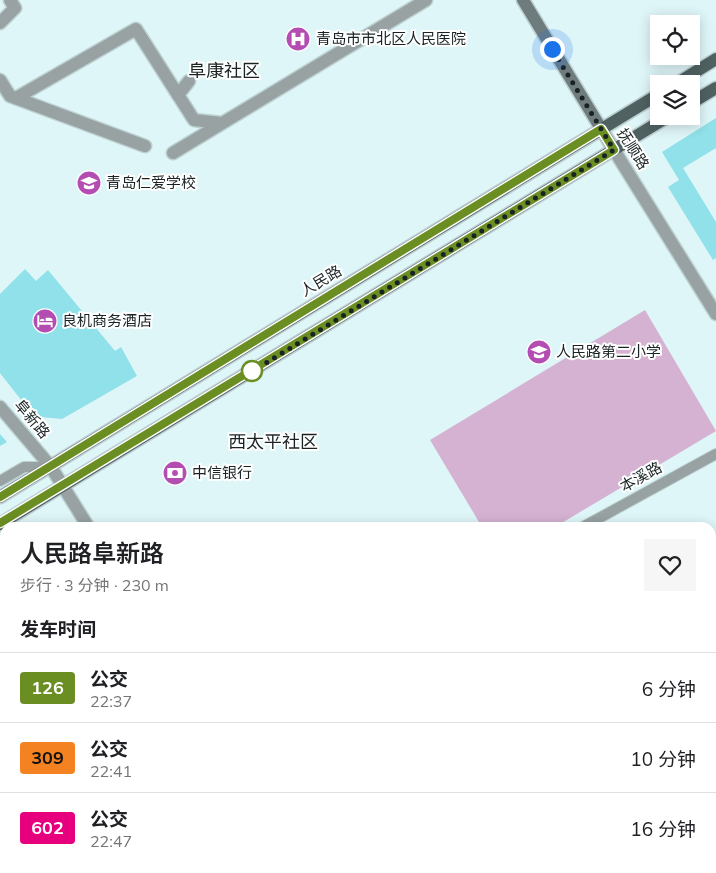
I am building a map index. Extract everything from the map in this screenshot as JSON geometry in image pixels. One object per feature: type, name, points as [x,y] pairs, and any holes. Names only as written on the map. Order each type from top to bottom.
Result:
[{"type":"main road","name":"抚顺路","points":[[523,0],[614,150]]},
{"type":"main road","points":[[690,75],[716,59]]},
{"type":"main road","points":[[700,98],[716,88]]},
{"type":"main road","name":"人民路","points":[[0,497],[650,99]]},
{"type":"main road","points":[[3,522],[654,125]]},
{"type":"street","points":[[0,23],[15,8],[10,0]]},
{"type":"street","points":[[173,152],[426,0]]},
{"type":"street","points":[[16,98],[136,29],[194,120],[221,124]]},
{"type":"street","points":[[0,80],[10,96],[146,146]]},
{"type":"street","points":[[178,95],[189,81]]},
{"type":"street","name":"抚顺路","points":[[614,150],[716,314]]},
{"type":"street","name":"阜新路","points":[[0,407],[64,485],[86,522]]},
{"type":"lane","name":"本溪路","points":[[592,522],[716,454]]},
{"type":"lane","points":[[0,481],[24,467],[50,467]]},
{"type":"shaded area","points":[[645,310],[716,431],[563,522],[479,522],[430,440]]},
{"type":"building","points":[[716,118],[716,148],[683,168],[716,222],[716,258],[713,260],[668,187],[679,180],[662,152]]},
{"type":"building","name":"良机商务酒店","points":[[25,269],[36,281],[48,270],[115,351],[121,347],[137,376],[62,419],[41,417],[29,410],[0,373],[0,294]]},
{"type":"building","points":[[0,434],[7,442],[0,446]]},
{"type":"bus line","name":"126","points":[[0,497],[601,129],[614,150],[199,404],[2,522]]},
{"type":"place","name":"青岛市市北区人民医院","points":[[298,39]]},
{"type":"place","name":"青岛仁爱学校","points":[[89,183]]},
{"type":"place","name":"良机商务酒店","points":[[45,321]]},
{"type":"place","name":"人民路第二小学","points":[[539,352]]},
{"type":"place","name":"中信银行","points":[[175,473]]},
{"type":"district","name":"阜康社区","points":[[224,71]]},
{"type":"district","name":"西太平社区","points":[[273,442]]},
{"type":"route","points":[[252,371],[248,374],[614,150],[552,49]]}]
